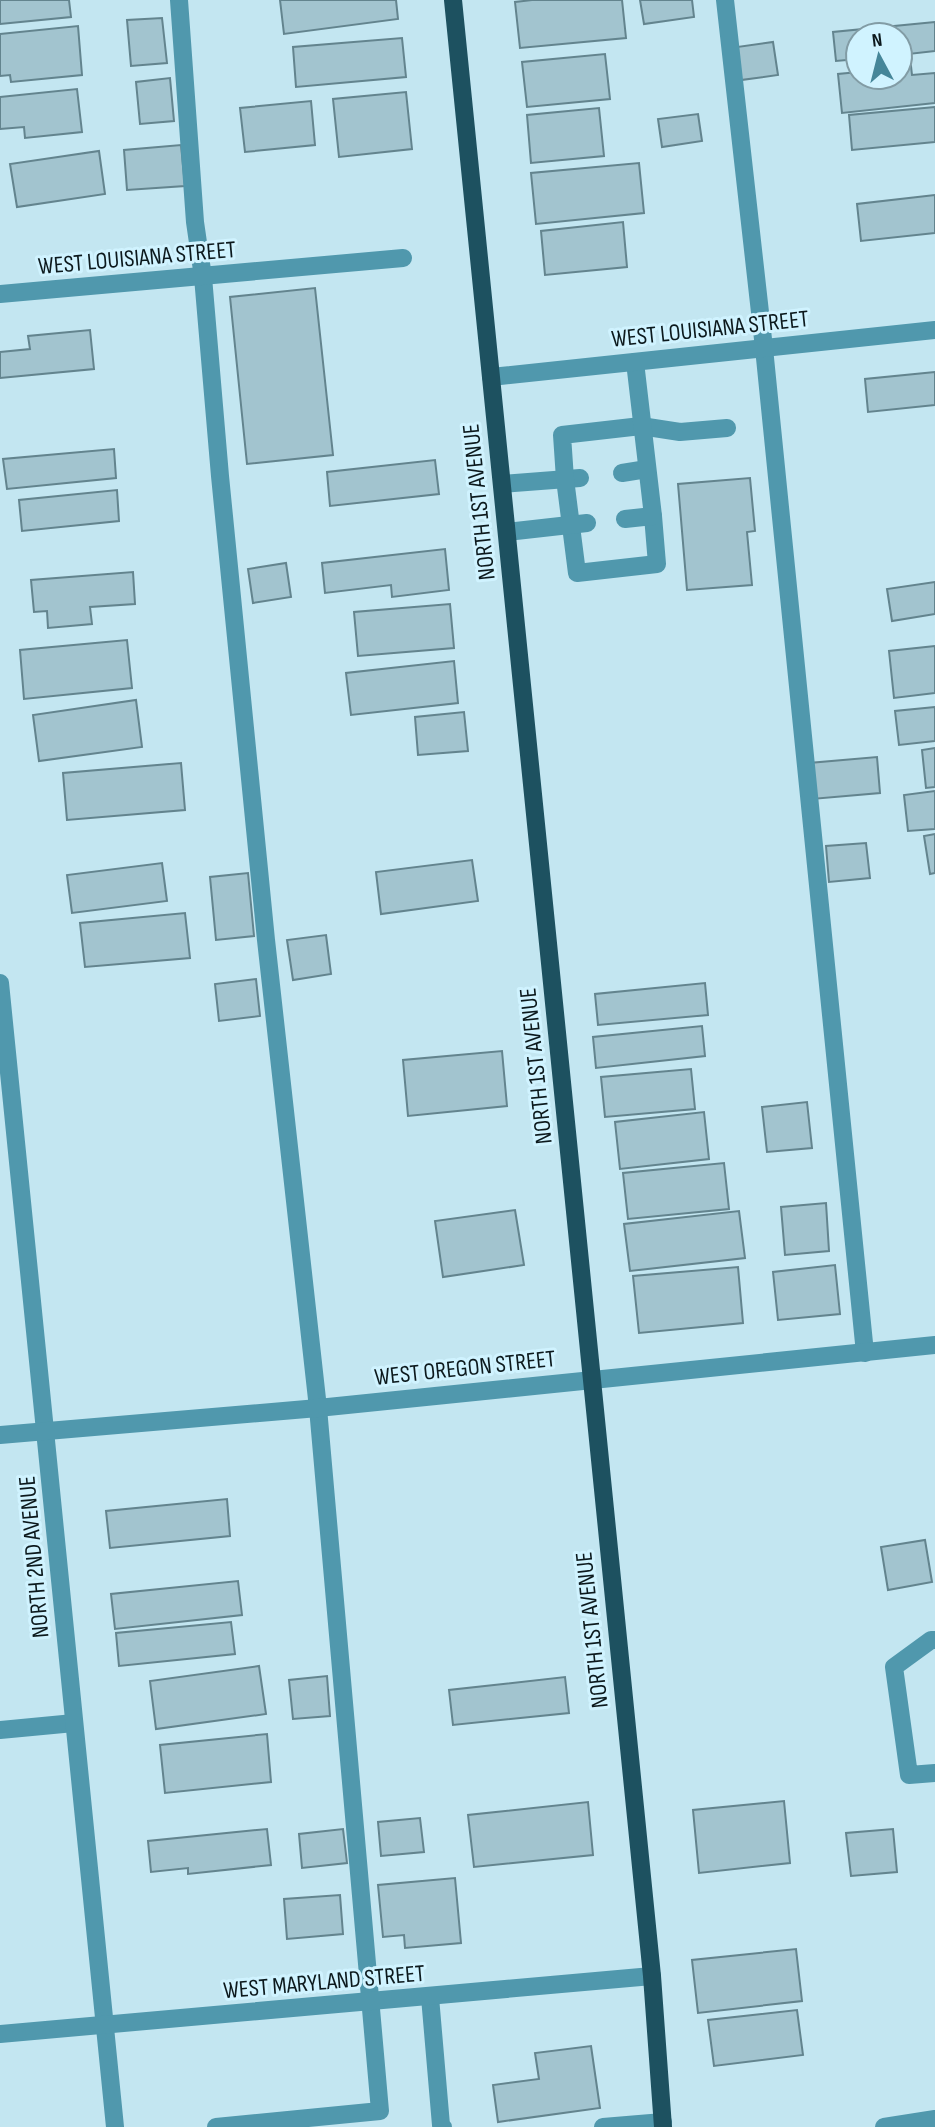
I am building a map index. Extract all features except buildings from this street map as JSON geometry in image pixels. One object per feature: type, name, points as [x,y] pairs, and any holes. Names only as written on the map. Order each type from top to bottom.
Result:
[{"type":"main road","name":"NORTH 1ST AVENUE","points":[[453,0],[653,1976],[663,2125]]},
{"type":"street","points":[[179,0],[195,222],[203,277],[262,899],[318,1408],[380,2111],[216,2127]]},
{"type":"street","points":[[725,0],[764,348],[865,1353]]},
{"type":"street","name":"WEST LOUISIANA STREET","points":[[0,294],[403,258]]},
{"type":"street","name":"WEST LOUISIANA STREET","points":[[491,377],[935,330]]},
{"type":"street","points":[[635,362],[641,426],[653,516],[657,564],[577,573],[579,524],[573,479],[562,435],[641,426],[680,432],[727,428]]},
{"type":"street","points":[[622,472],[647,470]]},
{"type":"street","points":[[502,484],[573,479]]},
{"type":"street","points":[[625,519],[653,516]]},
{"type":"street","points":[[507,533],[579,524]]},
{"type":"street","name":"NORTH 2ND AVENUE","points":[[0,983],[116,2127]]},
{"type":"street","name":"WEST OREGON STREET","points":[[0,1435],[318,1408],[935,1345]]},
{"type":"street","points":[[935,1640],[931,1640],[894,1667],[909,1775],[935,1773]]},
{"type":"street","points":[[0,1730],[75,1723]]},
{"type":"street","name":"WEST MARYLAND STREET","points":[[0,2035],[653,1976]]},
{"type":"street","points":[[430,1997],[443,2127]]},
{"type":"street","points":[[884,2127],[935,2119]]},
{"type":"street","points":[[603,2127],[663,2125]]}]
